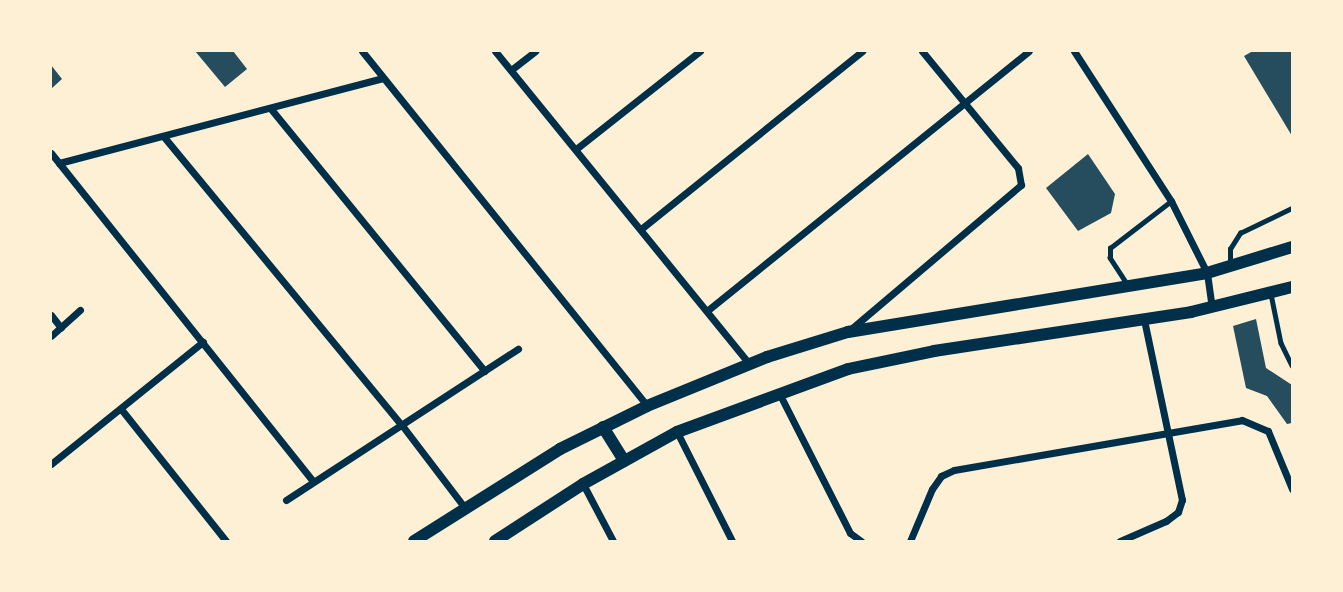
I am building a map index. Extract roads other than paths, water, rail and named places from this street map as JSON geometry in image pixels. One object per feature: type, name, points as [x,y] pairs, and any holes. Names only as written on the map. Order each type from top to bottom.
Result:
[{"type":"main road","points":[[414,541],[464,508],[603,427],[647,406],[749,365],[848,332],[1208,273],[1292,247]]},
{"type":"main road","points":[[495,541],[583,484],[677,432],[778,392],[848,369],[934,351],[1144,320],[1212,307],[1292,287]]},
{"type":"main road","points":[[603,427],[624,461]]},
{"type":"street","points":[[495,51],[708,310],[749,365]]},
{"type":"street","points":[[511,70],[535,51]]},
{"type":"street","points":[[576,149],[700,51]]},
{"type":"street","points":[[641,229],[862,51]]},
{"type":"street","points":[[848,332],[1021,185],[1018,168],[967,101],[922,51]]},
{"type":"street","points":[[708,310],[1029,51]]},
{"type":"street","points":[[1074,51],[1171,201],[1208,273],[1212,307]]},
{"type":"street","points":[[366,52],[382,78],[647,406]]},
{"type":"street","points":[[59,163],[382,78]]},
{"type":"street","points":[[271,109],[485,371]]},
{"type":"street","points":[[164,137],[401,424],[464,508]]},
{"type":"street","points":[[51,153],[313,481]]},
{"type":"street","points":[[51,336],[80,310]]},
{"type":"street","points":[[51,315],[61,328]]},
{"type":"street","points":[[1120,541],[1178,512],[1181,486],[1144,320]]},
{"type":"street","points":[[51,464],[203,342]]},
{"type":"street","points":[[286,500],[518,349]]},
{"type":"street","points":[[778,392],[850,533],[861,541]]},
{"type":"street","points":[[121,409],[226,541]]},
{"type":"street","points":[[910,541],[932,489],[941,476],[954,470],[1252,421],[1269,431],[1289,469],[1292,489]]},
{"type":"street","points":[[677,432],[732,541]]},
{"type":"street","points":[[583,484],[613,541]]},
{"type":"lane","points":[[1128,286],[1110,258],[1110,248],[1171,201]]},
{"type":"lane","points":[[1230,266],[1230,249],[1240,233],[1292,208]]},
{"type":"lane","points":[[1271,293],[1281,343],[1292,366]]}]
